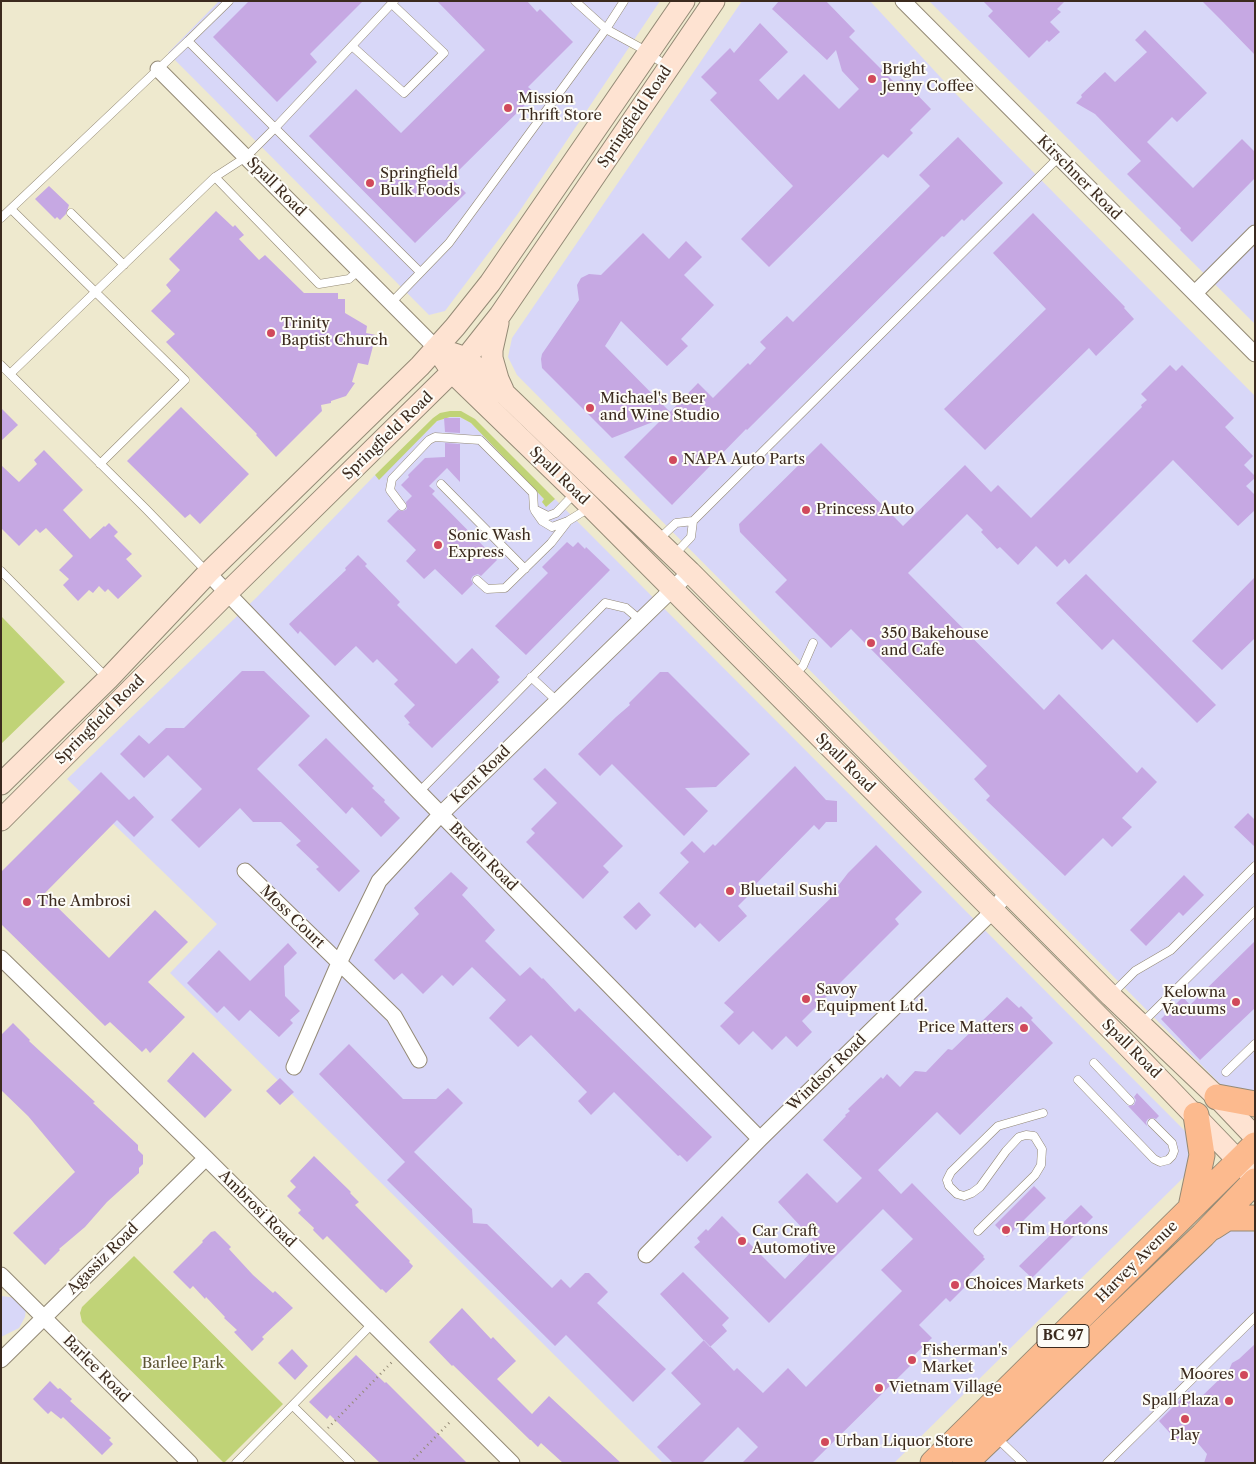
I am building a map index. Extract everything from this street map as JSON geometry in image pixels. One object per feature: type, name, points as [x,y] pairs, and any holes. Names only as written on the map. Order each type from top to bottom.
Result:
[{"type":"highway","points":[[1217,1097],[1255,1104]]},
{"type":"highway","points":[[1191,1207],[1202,1155],[1196,1115]]},
{"type":"highway","name":"Harvey Avenue","points":[[933,1463],[1191,1207],[1249,1161]]},
{"type":"highway","name":"Harvey Avenue","points":[[965,1463],[1203,1234],[1255,1181]]},
{"type":"highway","points":[[1203,1234],[1227,1218],[1255,1218]]},
{"type":"main road","name":"Springfield Road","points":[[1,784],[108,679],[208,573],[420,366],[436,348],[490,283],[684,1]]},
{"type":"main road","name":"Springfield Road","points":[[1,820],[227,593],[459,366],[500,315],[714,1]]},
{"type":"main road","points":[[500,315],[492,358],[498,379],[506,394]]},
{"type":"main road","name":"Spall Road","points":[[436,348],[459,366],[506,394],[690,572],[1111,996],[1217,1097],[1255,1137]]},
{"type":"main road","name":"Spall Road","points":[[459,366],[583,499],[672,589],[1196,1115],[1249,1161]]},
{"type":"street","name":"Kirschner Road","points":[[904,1],[1255,354]]},
{"type":"street","name":"Spall Road","points":[[158,69],[436,348]]},
{"type":"street","points":[[1195,293],[1255,233]]},
{"type":"street","name":"Kent Road","points":[[294,1067],[339,963],[379,881],[441,814],[690,572]]},
{"type":"street","name":"Bredin Road","points":[[208,573],[419,792],[760,1138]]},
{"type":"street","name":"Moss Court","points":[[244,871],[394,1016],[419,1060]]},
{"type":"street","name":"Windsor Road","points":[[646,1254],[760,1138],[993,911],[1008,891]]},
{"type":"street","name":"Ambrosi Road","points":[[1,958],[206,1158],[512,1463]]},
{"type":"street","name":"Agassiz Road","points":[[1,1360],[206,1158]]},
{"type":"street","name":"Barlee Road","points":[[1,1275],[190,1463]]},
{"type":"lane","points":[[1,218],[229,1]]},
{"type":"lane","points":[[575,1],[606,29],[668,66]]},
{"type":"lane","points":[[391,303],[449,243],[606,29],[624,1]]},
{"type":"lane","points":[[10,374],[215,177],[246,157],[393,2],[444,53],[404,94],[352,46]]},
{"type":"lane","points":[[188,41],[420,272]]},
{"type":"lane","points":[[673,556],[691,537],[693,521],[1058,158]]},
{"type":"lane","points":[[215,177],[320,284],[350,279],[359,270]]},
{"type":"lane","points":[[11,209],[185,380],[100,464]]},
{"type":"lane","points":[[71,213],[124,265]]},
{"type":"lane","points":[[1,366],[208,573]]},
{"type":"lane","points":[[402,506],[390,490],[392,479],[430,440],[435,437],[442,437],[480,440],[533,493],[534,509],[542,521],[552,527],[568,521]]},
{"type":"lane","points":[[441,484],[525,569]]},
{"type":"lane","points":[[534,509],[548,516],[583,499]]},
{"type":"lane","points":[[477,580],[486,589],[505,588],[551,543],[583,499]]},
{"type":"lane","points":[[657,541],[676,523],[693,521]]},
{"type":"lane","points":[[1,571],[108,679]]},
{"type":"lane","points":[[419,792],[605,603],[626,608],[640,620]]},
{"type":"lane","points":[[794,676],[803,666],[813,643]]},
{"type":"lane","points":[[531,678],[557,701]]},
{"type":"lane","points":[[1111,996],[1135,972],[1171,950],[1255,866]]},
{"type":"lane","points":[[1140,1024],[1255,911]]},
{"type":"lane","points":[[1226,1072],[1255,1044]]},
{"type":"lane","points":[[1094,1063],[1130,1100]]},
{"type":"lane","points":[[1078,1080],[1154,1159],[1160,1162],[1168,1160],[1174,1151],[1172,1143],[1152,1123]]},
{"type":"lane","points":[[978,1231],[1035,1175],[1041,1165],[1042,1149],[1034,1136],[1026,1135],[1019,1137],[980,1186],[972,1193],[964,1196],[957,1194],[949,1186],[948,1180],[951,1172],[998,1126],[1043,1113]]},
{"type":"lane","points":[[1107,1463],[1255,1317]]},
{"type":"lane","points":[[236,1463],[372,1324]]},
{"type":"lane","points":[[293,1406],[351,1463]]},
{"type":"lane","points":[[994,1434],[1022,1463]]},
{"type":"path","points":[[322,1434],[401,1352]]},
{"type":"path","points":[[410,1463],[460,1412]]},
{"type":"shaded area","points":[[219,1],[660,1],[517,215],[445,311],[429,315],[168,53]]},
{"type":"shaded area","points":[[742,1],[870,1],[956,94],[1255,396],[1255,1097],[1229,1093],[517,375],[508,357],[512,338]]},
{"type":"shaded area","points":[[929,1],[1255,1],[1255,324],[1042,113]]},
{"type":"shaded area","points":[[450,417],[460,417],[471,423],[544,499],[542,502],[547,506],[555,499],[1186,1132],[1191,1152],[1189,1168],[1185,1176],[894,1463],[663,1463],[170,973],[217,924],[67,779],[257,597],[375,475],[379,479],[437,421]]},
{"type":"shaded area","points":[[1229,1229],[1255,1232],[1255,1463],[979,1463],[1201,1240]]},
{"type":"shaded area","points":[[1,1296],[18,1298],[26,1307],[25,1317],[19,1328],[1,1337]]},
{"type":"green space","points":[[461,411],[475,419],[555,499],[546,507],[542,502],[544,499],[471,423],[460,417],[450,417],[437,421],[379,480],[375,475],[433,418],[440,413]]},
{"type":"green space","points":[[1,616],[65,682],[1,744]]},
{"type":"green space","name":"Barlee Park","points":[[134,1256],[283,1404],[224,1463],[82,1322],[80,1313],[82,1307]]},
{"type":"building","points":[[249,1],[363,1],[310,54],[317,62],[277,102],[213,37]]},
{"type":"building","points":[[437,1],[527,1],[537,12],[540,9],[573,42],[528,87],[536,94],[451,178],[466,193],[415,243],[309,136],[356,89],[401,133],[485,50]]},
{"type":"building","points":[[779,1],[826,1],[855,31],[849,37],[896,84],[902,79],[931,109],[910,130],[913,133],[888,158],[883,154],[769,267],[741,239],[793,186],[710,100],[717,93],[701,77],[730,48],[734,53],[760,23],[788,52],[759,80],[778,100],[804,74],[839,109],[859,89],[842,71],[836,50],[827,60],[772,9]]},
{"type":"building","points":[[983,1],[1065,1],[1057,9],[1061,12],[1050,22],[1060,32],[1049,42],[1047,40],[1029,58],[988,16],[993,11]]},
{"type":"building","points":[[1202,1],[1255,1],[1255,55],[1221,20]]},
{"type":"building","points":[[1145,30],[1207,93],[1177,122],[1172,117],[1147,142],[1193,188],[1242,139],[1255,152],[1255,178],[1192,242],[1180,230],[1181,228],[1127,174],[1141,161],[1095,114],[1076,103],[1082,97],[1081,95],[1105,72],[1115,82],[1147,52],[1135,40]]},
{"type":"building","points":[[958,137],[1003,183],[964,221],[962,219],[944,237],[942,236],[746,429],[672,505],[624,457],[663,418],[612,438],[542,368],[542,354],[579,300],[577,285],[581,278],[589,274],[601,275],[643,233],[669,259],[686,241],[702,257],[684,275],[714,305],[681,339],[688,346],[667,366],[621,321],[605,346],[670,412],[698,383],[713,398],[766,348],[760,342],[787,316],[793,322],[930,186],[919,175]]},
{"type":"building","points":[[49,186],[69,205],[66,214],[60,220],[57,217],[55,219],[35,199]]},
{"type":"building","name":"Trinity Baptist Church","points":[[216,211],[233,227],[235,225],[244,235],[239,239],[259,260],[265,255],[304,293],[338,293],[338,299],[345,299],[345,313],[367,326],[366,333],[376,335],[368,365],[358,363],[352,382],[355,383],[346,396],[331,401],[331,403],[321,405],[322,411],[276,457],[257,434],[166,342],[175,334],[151,311],[171,291],[166,285],[180,270],[169,259]]},
{"type":"building","points":[[1033,213],[1125,307],[1134,319],[1096,356],[1089,348],[985,450],[944,409],[1046,309],[993,253]]},
{"type":"building","points":[[1170,365],[1176,371],[1182,365],[1234,418],[1225,427],[1253,456],[1244,465],[1255,476],[1246,486],[1255,495],[1255,510],[1238,526],[1173,460],[1069,564],[1065,559],[1057,567],[1036,546],[1018,565],[1000,547],[997,549],[981,532],[983,530],[967,514],[908,573],[1044,710],[1059,694],[1137,773],[1142,767],[1157,782],[1122,818],[1132,827],[1112,847],[1103,838],[1065,876],[986,800],[990,796],[974,779],[987,766],[851,629],[831,648],[775,592],[787,580],[740,532],[739,524],[821,443],[903,526],[965,465],[991,492],[998,485],[1031,518],[1142,407],[1141,405],[1147,400],[1141,394]]},
{"type":"building","points":[[181,407],[249,474],[200,524],[190,514],[185,518],[127,461]]},
{"type":"building","points":[[1,408],[18,425],[1,441]]},
{"type":"building","points":[[444,418],[460,418],[460,433],[445,432]]},
{"type":"building","name":"Sonic Wash Express","points":[[445,443],[460,444],[460,482],[447,468],[429,486],[435,491],[432,494],[497,560],[481,576],[478,574],[473,576],[471,579],[473,584],[462,595],[435,569],[424,579],[406,561],[416,550],[387,521],[398,510],[403,511],[407,509],[406,502],[412,496],[401,485],[409,477],[408,475],[425,458],[445,457]]},
{"type":"building","points":[[44,450],[83,490],[63,510],[90,539],[109,523],[118,532],[114,536],[132,554],[126,559],[142,576],[118,599],[108,589],[105,592],[99,586],[93,593],[89,590],[78,601],[63,585],[69,579],[59,570],[73,556],[46,528],[40,533],[36,529],[19,546],[1,528],[1,465],[19,482],[37,464],[34,460]]},
{"type":"building","points":[[567,542],[573,547],[578,542],[585,549],[586,547],[610,570],[526,655],[495,626],[548,573],[542,567]]},
{"type":"building","points":[[358,555],[367,564],[365,566],[400,602],[397,605],[456,664],[472,648],[500,677],[497,680],[499,682],[432,748],[408,724],[410,723],[404,716],[415,705],[394,684],[398,680],[377,659],[373,663],[356,646],[335,666],[300,631],[298,634],[289,624],[346,570],[345,568]]},
{"type":"building","points":[[1086,574],[1216,705],[1197,723],[1113,639],[1102,650],[1056,603]]},
{"type":"building","points":[[1255,577],[1255,638],[1222,670],[1192,641]]},
{"type":"building","points":[[242,671],[264,671],[310,716],[257,769],[360,871],[339,892],[316,869],[319,867],[296,845],[301,841],[281,822],[253,822],[240,808],[199,848],[171,820],[202,789],[168,755],[144,778],[120,754],[139,735],[149,744],[166,728],[184,728]]},
{"type":"building","points":[[660,672],[668,672],[750,754],[716,787],[685,788],[708,811],[684,836],[612,764],[600,776],[578,754],[630,705],[629,703]]},
{"type":"building","points":[[326,738],[374,786],[372,788],[400,818],[381,837],[352,807],[346,814],[298,765]]},
{"type":"building","points":[[795,766],[826,800],[837,801],[837,822],[826,822],[819,830],[814,825],[752,888],[754,890],[738,906],[747,916],[719,942],[700,923],[695,928],[659,893],[689,862],[680,853],[692,841],[704,853],[713,844],[715,846]]},
{"type":"building","points":[[545,768],[623,846],[603,866],[609,872],[583,899],[526,842],[535,833],[531,829],[557,803],[533,779]]},
{"type":"building","name":"The Ambrosi","points":[[101,772],[129,800],[134,796],[154,817],[134,837],[117,820],[44,894],[109,958],[155,910],[188,942],[148,982],[185,1017],[150,1053],[146,1048],[142,1052],[110,1022],[105,1026],[1,924],[1,872]]},
{"type":"building","points":[[1248,813],[1255,820],[1255,847],[1234,827]]},
{"type":"building","points":[[876,845],[922,892],[895,919],[899,924],[802,1021],[812,1032],[797,1047],[786,1036],[772,1050],[753,1031],[739,1045],[720,1026],[734,1012],[724,1003],[840,889],[838,886],[848,873]]},
{"type":"building","points":[[451,872],[468,888],[462,895],[495,930],[485,941],[520,976],[530,967],[575,1012],[579,1008],[712,1137],[687,1162],[680,1155],[678,1156],[614,1092],[591,1115],[578,1101],[587,1092],[531,1035],[518,1047],[489,1018],[506,1000],[472,967],[453,986],[442,975],[423,994],[402,973],[394,980],[374,960],[419,914],[414,908]]},
{"type":"building","points":[[1184,875],[1204,895],[1183,916],[1179,912],[1146,946],[1130,930]]},
{"type":"building","points":[[639,902],[651,915],[636,930],[623,917]]},
{"type":"building","points":[[1255,941],[1255,1008],[1200,1060],[1161,1019],[1183,997],[1190,1005]]},
{"type":"building","points":[[288,943],[297,953],[284,966],[285,996],[300,1011],[290,1020],[293,1023],[279,1037],[250,1010],[239,1021],[224,1006],[217,1013],[187,983],[219,950],[250,981]]},
{"type":"building","points":[[1007,997],[1019,1008],[1021,1006],[1033,1018],[1031,1020],[1053,1043],[960,1135],[937,1112],[878,1170],[901,1194],[912,1183],[985,1259],[969,1275],[973,1279],[950,1302],[946,1298],[919,1325],[932,1338],[907,1362],[911,1365],[812,1463],[742,1463],[758,1447],[738,1427],[702,1463],[673,1463],[657,1447],[701,1404],[671,1373],[704,1340],[734,1371],[737,1368],[763,1393],[788,1368],[806,1387],[902,1291],[881,1270],[913,1239],[883,1209],[769,1323],[694,1247],[700,1242],[697,1238],[706,1229],[708,1231],[722,1216],[785,1279],[818,1245],[778,1202],[807,1173],[837,1203],[862,1178],[823,1140],[846,1116],[850,1111],[848,1109],[881,1077],[883,1079],[887,1074],[900,1087],[915,1071],[926,1072],[948,1049],[952,1050]]},
{"type":"building","points":[[13,1023],[29,1041],[138,1145],[138,1150],[143,1155],[143,1164],[139,1168],[139,1173],[107,1202],[85,1227],[59,1249],[45,1265],[13,1233],[75,1172],[28,1116],[1,1090],[1,1035]]},
{"type":"building","points":[[349,1044],[403,1099],[436,1099],[448,1088],[463,1103],[414,1152],[472,1209],[473,1223],[487,1224],[552,1288],[561,1279],[570,1288],[585,1273],[589,1273],[608,1292],[597,1303],[666,1369],[633,1402],[566,1335],[555,1346],[387,1180],[405,1162],[319,1074]]},
{"type":"building","points":[[193,1052],[232,1090],[205,1118],[167,1081]]},
{"type":"building","points":[[280,1078],[294,1092],[280,1105],[266,1091]]},
{"type":"building","points":[[1137,1093],[1159,1116],[1156,1119],[1148,1119],[1146,1122],[1147,1126],[1128,1106],[1134,1105],[1136,1100],[1134,1097]]},
{"type":"building","points":[[314,1156],[351,1192],[359,1202],[355,1205],[413,1266],[386,1293],[327,1236],[323,1240],[313,1230],[314,1228],[298,1213],[301,1210],[287,1196],[296,1187],[290,1181]]},
{"type":"building","points":[[1034,1186],[1046,1198],[1007,1237],[995,1225]]},
{"type":"building","points":[[1081,1205],[1093,1217],[1032,1278],[1019,1266]]},
{"type":"building","points":[[215,1231],[231,1247],[229,1249],[253,1275],[273,1293],[275,1291],[293,1308],[262,1337],[264,1339],[252,1351],[234,1332],[237,1330],[206,1297],[205,1299],[193,1286],[190,1289],[173,1272],[211,1232]]},
{"type":"building","points":[[683,1272],[729,1318],[722,1325],[727,1331],[710,1347],[660,1294]]},
{"type":"building","points":[[462,1308],[491,1339],[493,1337],[516,1361],[497,1379],[532,1414],[549,1396],[621,1463],[563,1463],[541,1443],[538,1447],[452,1366],[429,1342]]},
{"type":"building","name":"Spall Plaza","points":[[1255,1344],[1255,1463],[1204,1463],[1207,1454],[1196,1441],[1178,1442],[1159,1421],[1189,1391],[1198,1400],[1229,1370],[1232,1363]]},
{"type":"building","points":[[292,1349],[308,1366],[295,1380],[278,1363]]},
{"type":"building","points":[[356,1355],[386,1382],[467,1463],[380,1463],[330,1415],[327,1419],[309,1402]]},
{"type":"building","points":[[50,1381],[72,1399],[70,1401],[111,1438],[109,1440],[113,1444],[102,1455],[63,1417],[61,1419],[51,1411],[48,1414],[33,1399]]},
{"type":"place","name":"Bright Jenny Coffee","points":[[872,79]]},
{"type":"place","name":"Mission Thrift Store","points":[[508,108]]},
{"type":"place","name":"Springfield Bulk Foods","points":[[370,183]]},
{"type":"place","name":"Trinity Baptist Church","points":[[271,333]]},
{"type":"place","name":"Michael's Beer and Wine Studio","points":[[590,408]]},
{"type":"place","name":"NAPA Auto Parts","points":[[673,460]]},
{"type":"place","name":"Princess Auto","points":[[806,510]]},
{"type":"place","name":"Sonic Wash Express","points":[[438,545]]},
{"type":"place","name":"350 Bakehouse and Cafe","points":[[871,643]]},
{"type":"place","name":"Bluetail Sushi","points":[[730,891]]},
{"type":"place","name":"The Ambrosi","points":[[27,902]]},
{"type":"place","name":"Savoy Equipment Ltd.","points":[[806,999]]},
{"type":"place","name":"Kelowna Vacuums","points":[[1236,1002]]},
{"type":"place","name":"Price Matters","points":[[1024,1028]]},
{"type":"place","name":"Tim Hortons","points":[[1006,1230]]},
{"type":"place","name":"Car Craft Automotive","points":[[742,1241]]},
{"type":"place","name":"Choices Markets","points":[[955,1285]]},
{"type":"place","name":"Fisherman's Market","points":[[912,1360]]},
{"type":"place","name":"Moores","points":[[1244,1375]]},
{"type":"place","name":"Vietnam Village","points":[[879,1388]]},
{"type":"place","name":"Spall Plaza","points":[[1229,1401]]},
{"type":"place","name":"Play","points":[[1185,1419]]},
{"type":"place","name":"Urban Liquor Store","points":[[825,1442]]}]
